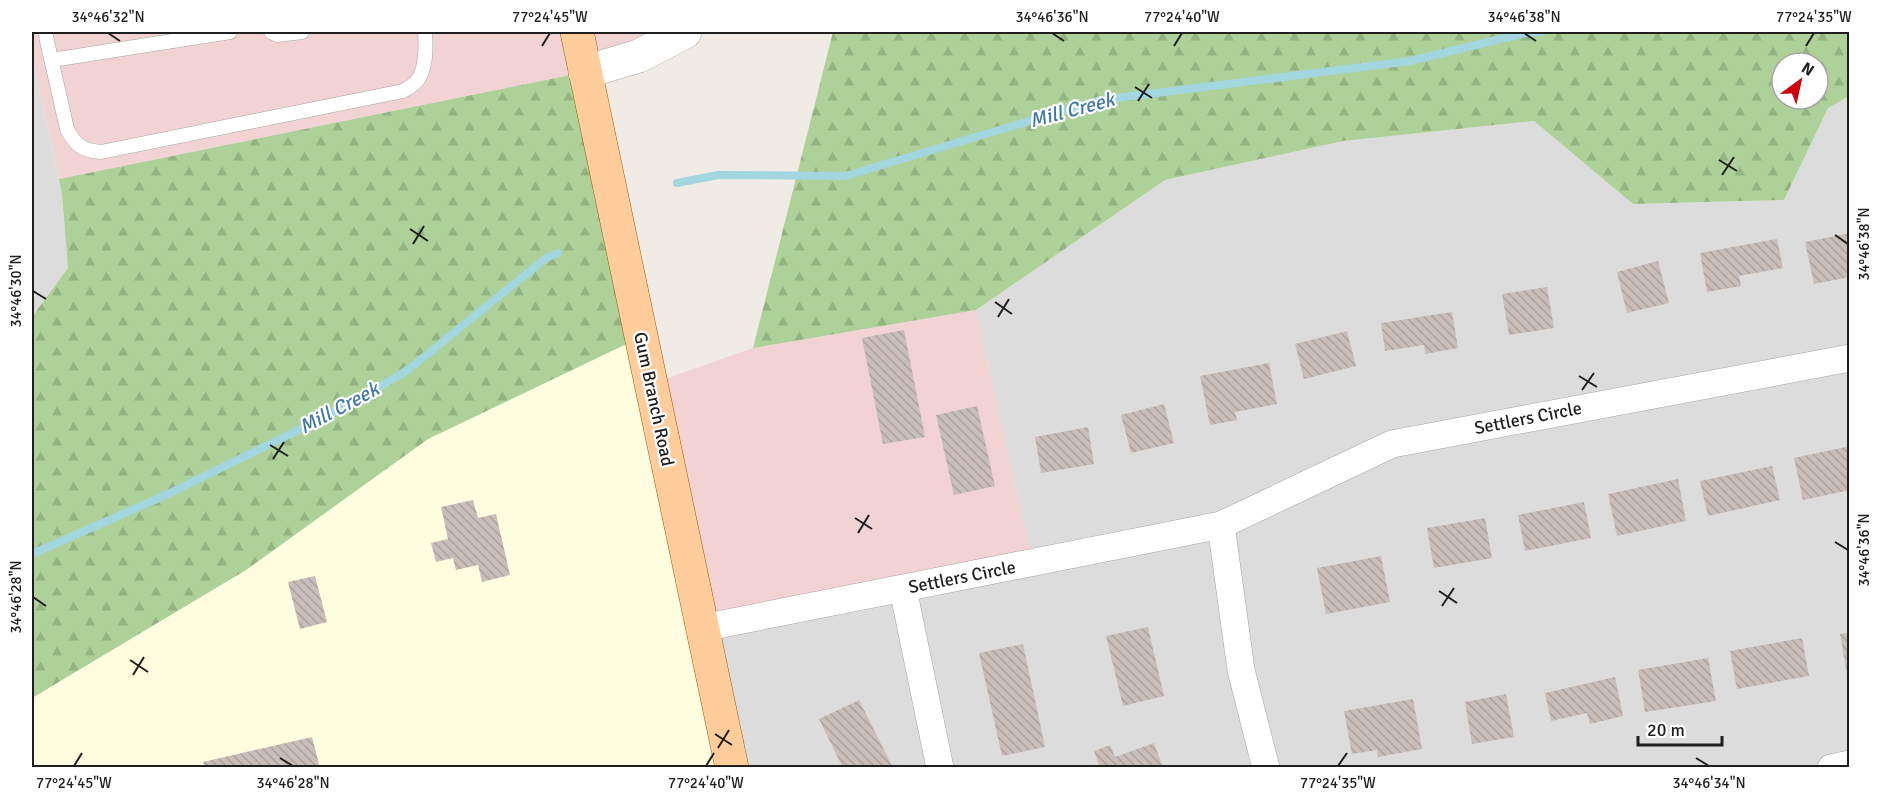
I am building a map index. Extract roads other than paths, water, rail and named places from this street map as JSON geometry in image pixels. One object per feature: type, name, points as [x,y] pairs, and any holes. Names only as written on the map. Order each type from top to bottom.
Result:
[{"type":"main road","name":"Gum Branch Road","points":[[577,32],[732,768]]},
{"type":"street","points":[[585,72],[639,56],[685,32]]},
{"type":"street","name":"Settlers Circle","points":[[702,628],[1221,525],[1392,444],[1850,358]]},
{"type":"street","points":[[1221,525],[1241,670],[1266,768]]},
{"type":"street","points":[[903,589],[940,768]]},
{"type":"street","points":[[1831,768],[1850,764]]},
{"type":"lane","points":[[45,32],[67,129],[73,141],[80,148],[101,152],[403,91],[416,83],[422,71],[426,47],[425,32]]},
{"type":"lane","points":[[52,60],[230,32]]},
{"type":"lane","points":[[271,32],[277,35],[302,32]]},
{"type":"waterway","name":"Mill Creek","points":[[677,183],[718,175],[845,176],[1100,100],[1410,61],[1525,33],[1541,32]]},
{"type":"waterway","name":"Mill Creek","points":[[32,554],[168,494],[351,404],[409,369],[546,258],[558,253]]}]
